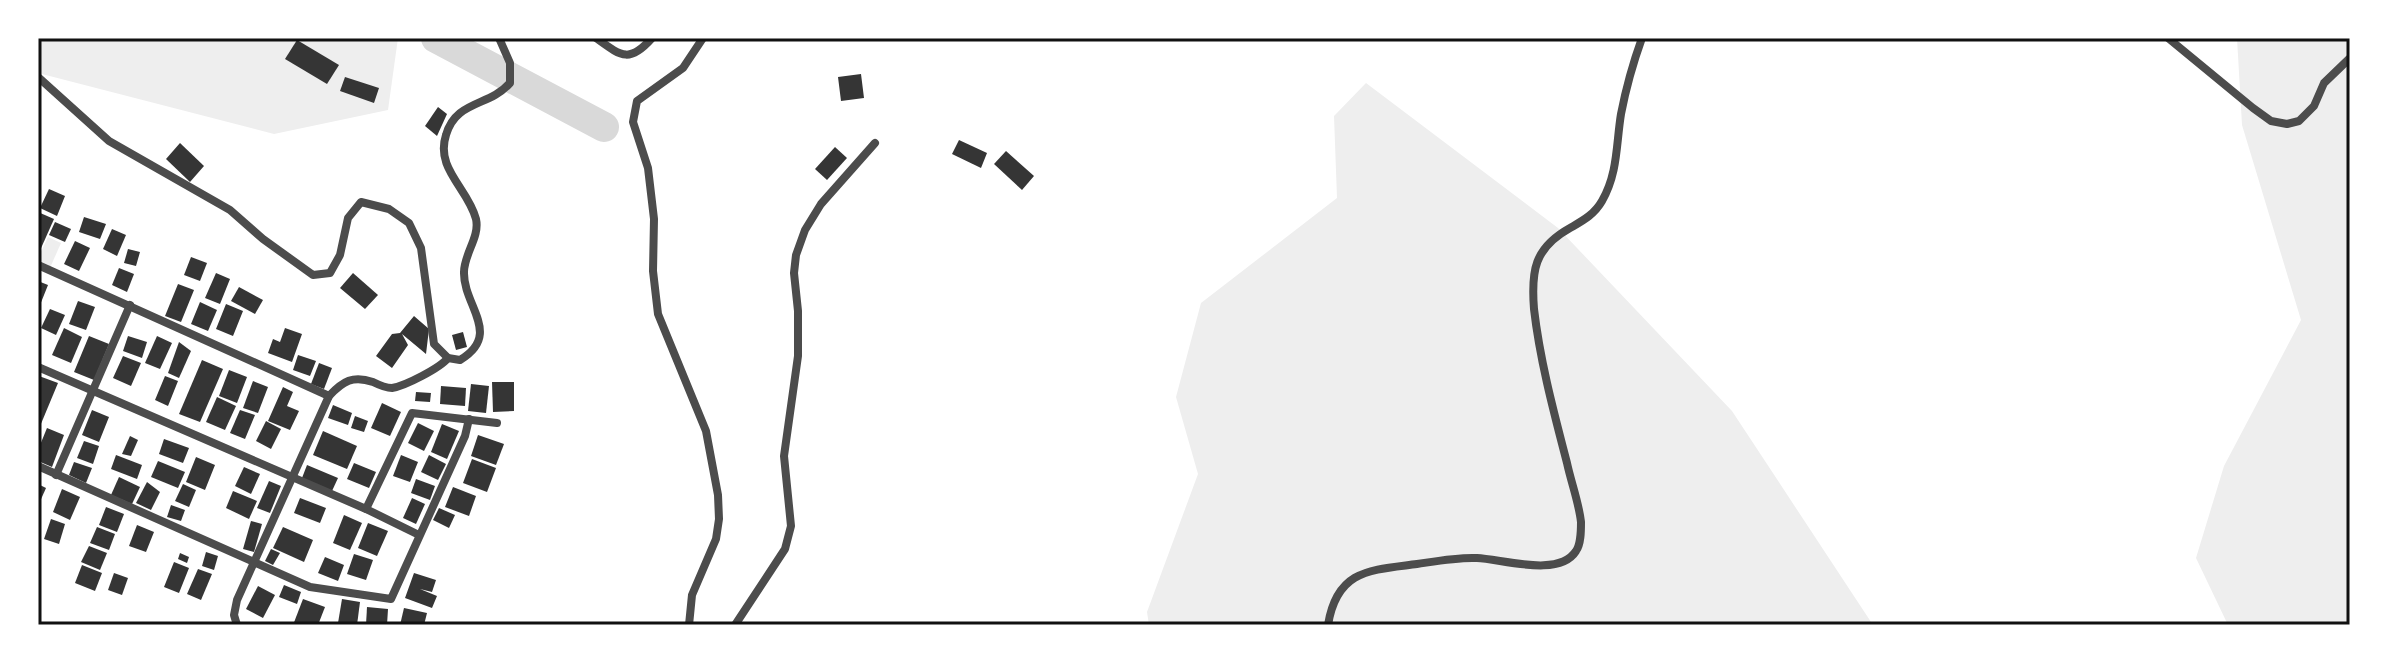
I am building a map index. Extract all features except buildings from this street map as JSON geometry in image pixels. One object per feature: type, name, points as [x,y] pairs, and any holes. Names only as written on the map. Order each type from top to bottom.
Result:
[{"type":"street","points":[[38,77],[109,141],[230,210],[263,239],[313,275],[330,273],[340,255],[348,218],[361,202],[389,209],[409,223],[421,248],[434,344],[448,358],[460,360],[473,352],[479,338],[480,325],[464,272],[477,222],[470,201],[442,156],[446,133],[457,113],[502,93],[510,83],[510,63],[499,38]]},
{"type":"street","points":[[596,38],[617,53],[628,56],[640,52],[652,38]]},
{"type":"street","points":[[689,625],[692,595],[716,539],[718,495],[706,431],[658,314],[653,271],[654,219],[648,168],[633,122],[637,101],[683,68],[703,38]]},
{"type":"street","points":[[1328,625],[1339,592],[1350,580],[1368,570],[1478,558],[1528,566],[1556,563],[1572,557],[1578,549],[1581,520],[1551,399],[1535,311],[1533,277],[1541,250],[1560,234],[1589,217],[1601,204],[1618,153],[1626,91],[1642,38]]},
{"type":"street","points":[[2168,38],[2253,108],[2271,121],[2287,124],[2299,121],[2314,106],[2324,83],[2350,58]]},
{"type":"street","points":[[735,625],[785,549],[791,526],[784,456],[798,356],[796,255],[805,230],[821,204],[875,143]]},
{"type":"street","points":[[38,265],[329,396]]},
{"type":"street","points":[[56,475],[130,305]]},
{"type":"street","points":[[237,625],[234,615],[237,600],[329,396],[340,384],[352,378],[389,388],[401,385],[442,365],[448,358]]},
{"type":"street","points":[[38,367],[366,509],[419,535]]},
{"type":"street","points":[[366,509],[412,413],[497,423]]},
{"type":"street","points":[[38,466],[310,587],[391,599],[465,436],[469,419]]},
{"type":"shaded area","points":[[38,38],[398,38],[388,110],[274,134],[38,73]]},
{"type":"shaded area","points":[[2237,38],[2350,38],[2350,625],[2228,625],[2196,558],[2224,466],[2301,320],[2242,125]]},
{"type":"shaded area","points":[[1366,83],[1558,228],[1732,411],[1873,625],[1149,625],[1147,612],[1198,474],[1176,397],[1201,303],[1337,198],[1334,116]]},
{"type":"shaded area","points":[[48,237],[61,243],[49,270],[38,265]]},
{"type":"waterway","points":[[436,38],[604,127]]}]
